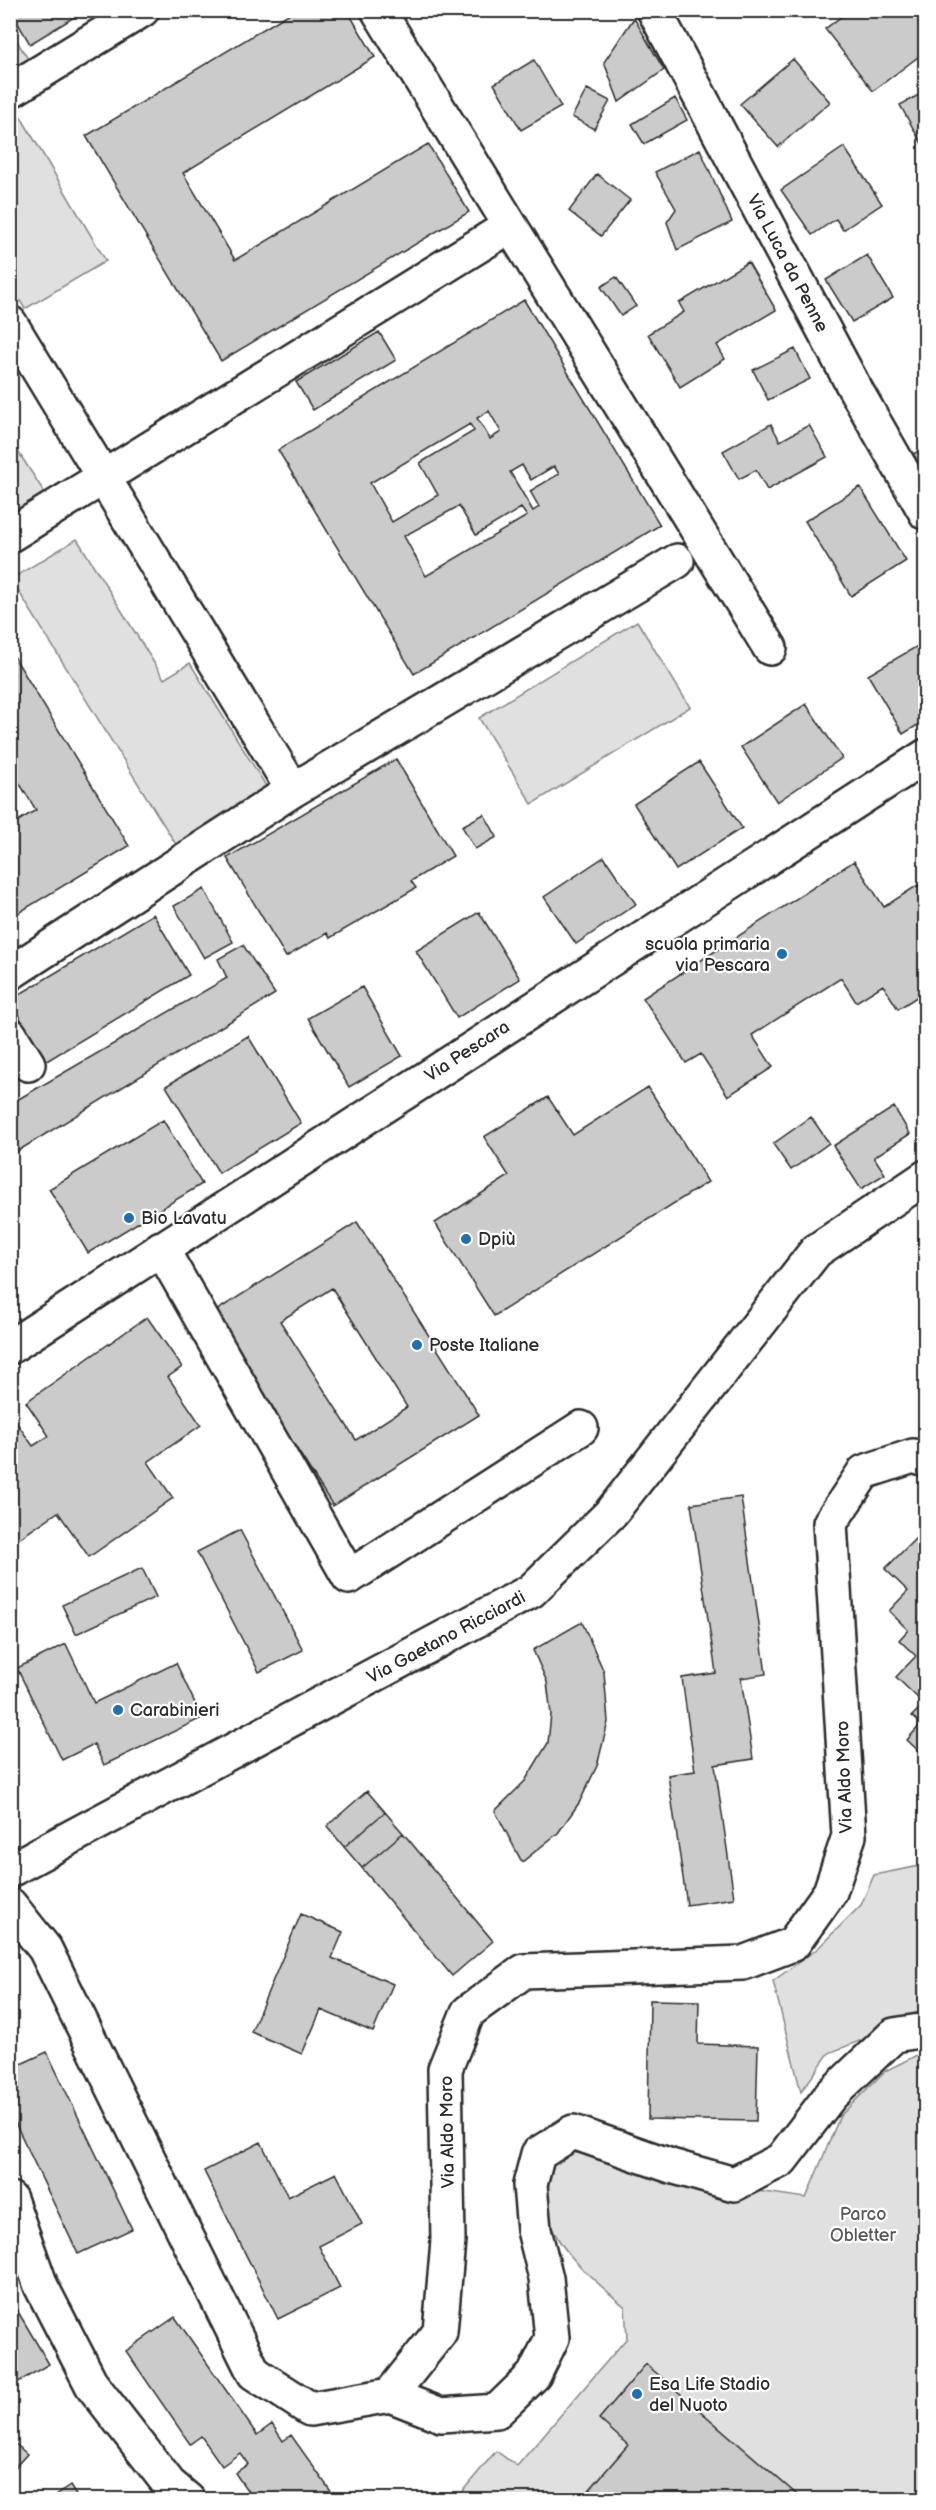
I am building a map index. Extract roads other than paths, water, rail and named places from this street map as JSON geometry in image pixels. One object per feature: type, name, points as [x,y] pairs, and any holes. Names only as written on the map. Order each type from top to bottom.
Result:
[{"type":"street","points":[[10,91],[142,10]]},
{"type":"street","points":[[378,10],[770,648]]},
{"type":"street","name":"Via Luca da Penne","points":[[654,10],[854,387],[926,513]]},
{"type":"street","points":[[10,535],[510,226]]},
{"type":"street","points":[[10,323],[292,790]]},
{"type":"street","points":[[10,973],[292,790],[677,561]]},
{"type":"street","name":"Via Pescara","points":[[10,1347],[926,756]]},
{"type":"street","points":[[10,1035],[28,1064]]},
{"type":"street","name":"Via Gaetano Ricciardi","points":[[10,1870],[531,1591],[610,1514],[816,1251],[922,1182]]},
{"type":"street","points":[[161,1248],[349,1577],[581,1428]]},
{"type":"street","name":"Via Aldo Moro","points":[[390,2394],[440,2332],[448,2241],[445,2069],[468,2012],[524,1971],[743,1963],[793,1944],[830,1892],[849,1836],[830,1523],[864,1472],[913,1456],[926,1460]]},
{"type":"street","points":[[10,1905],[45,1949],[254,2373],[310,2409],[390,2394],[441,2415],[497,2411],[534,2375],[552,2338],[546,2278],[534,2230],[530,2185],[538,2154],[573,2132],[671,2166],[734,2184],[781,2160],[831,2095],[894,2035],[926,2030]]},
{"type":"street","points":[[10,2199],[41,2286],[92,2385],[169,2484],[188,2499]]},
{"type":"place","name":"scuola primaria via Pescara","points":[[782,954]]},
{"type":"place","name":"Bio Lavatu","points":[[129,1218]]},
{"type":"place","name":"Dpiù","points":[[466,1239]]},
{"type":"place","name":"Poste Italiane","points":[[417,1345]]},
{"type":"place","name":"Carabinieri","points":[[118,1710]]},
{"type":"place","name":"Esa Life Stadio del Nuoto","points":[[637,2394]]},
{"type":"park label","name":"Parco Obletter","points":[[863,2224]]}]
